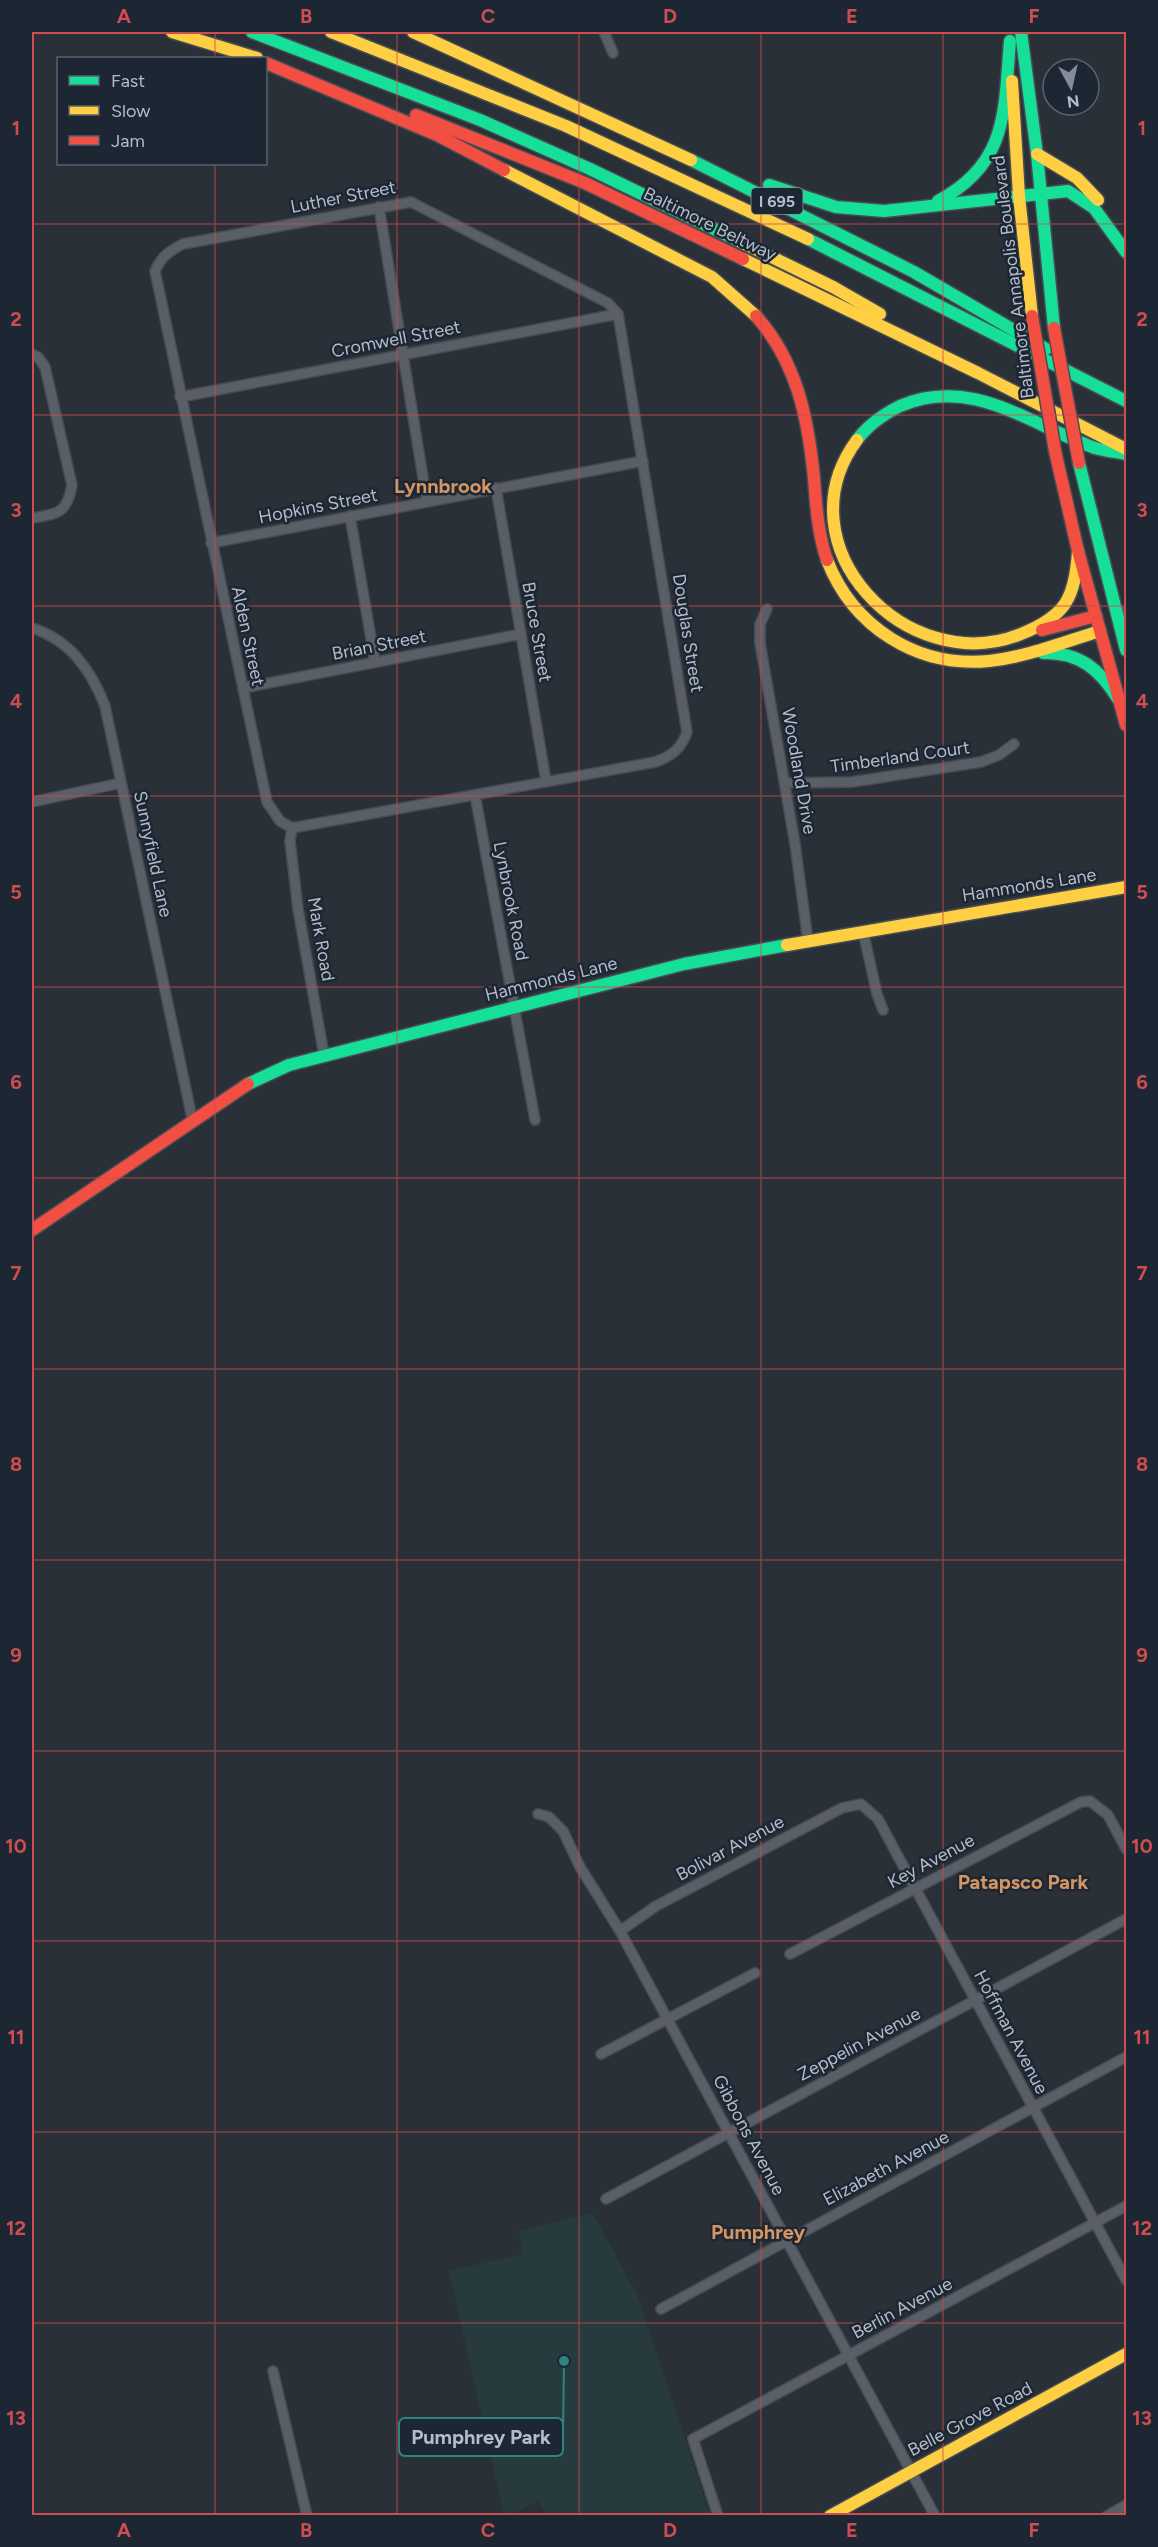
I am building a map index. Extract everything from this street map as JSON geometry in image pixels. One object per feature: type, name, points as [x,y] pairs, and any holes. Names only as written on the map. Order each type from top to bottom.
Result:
[{"type":"main road","points":[[172,32],[251,57]]},
{"type":"main road","points":[[252,32],[480,120],[590,169],[833,287],[978,373]]},
{"type":"main road","points":[[331,32],[489,93],[600,141],[731,202],[1126,399]]},
{"type":"main road","name":"I 695","points":[[413,32],[740,182],[853,240],[1126,399]]},
{"type":"main road","name":"Baltimore Annapolis Boulevard","points":[[1021,32],[1037,154],[1054,328],[1079,463],[1122,612],[1126,650]]},
{"type":"main road","points":[[921,208],[952,196],[968,185],[993,154],[1002,120],[1010,36]]},
{"type":"main road","name":"Baltimore Annapolis Boulevard","points":[[1010,36],[1019,196],[1032,316],[1055,451],[1078,551],[1126,725]]},
{"type":"main road","points":[[267,62],[437,135],[712,277],[733,292],[766,325],[781,347],[799,387],[805,411],[823,551],[836,585],[847,600],[876,629],[914,652],[972,662],[1055,652],[1071,654],[1084,659],[1105,676],[1119,699]]},
{"type":"main road","name":"Baltimore Beltway","points":[[267,62],[474,136],[585,183],[978,373],[1126,449]]},
{"type":"main road","points":[[608,120],[814,202],[856,210],[921,208],[1058,191],[1078,194],[1097,212],[1126,252]]},
{"type":"main road","points":[[1037,154],[1077,178],[1091,191],[1104,207],[1126,252]]},
{"type":"main road","points":[[1122,612],[981,643],[944,641],[904,628],[870,601],[845,564],[835,527],[834,490],[846,456],[868,427],[889,411],[913,401],[952,396],[971,398],[998,406],[1097,448],[1126,454]]},
{"type":"main road","points":[[1023,635],[1050,620],[1071,597],[1076,582],[1078,551]]},
{"type":"main road","points":[[1016,656],[1101,631],[1122,612]]},
{"type":"main road","name":"Hammonds Lane","points":[[32,1230],[192,1118],[266,1073],[324,1055],[684,964],[1126,887]]},
{"type":"main road","name":"Belle Grove Road","points":[[830,2516],[1126,2355]]},
{"type":"street","points":[[604,32],[613,53]]},
{"type":"street","name":"Luther Street","points":[[160,260],[170,250],[183,244],[406,202],[417,203],[608,303],[618,314]]},
{"type":"street","points":[[379,207],[427,502]]},
{"type":"street","name":"Alden Street","points":[[160,260],[155,271],[156,283],[267,802],[280,821],[292,828]]},
{"type":"street","name":"Cromwell Street","points":[[180,397],[618,314]]},
{"type":"street","name":"Douglas Street","points":[[475,795],[667,758],[683,743],[687,732],[618,314]]},
{"type":"street","points":[[32,354],[38,357],[45,367],[72,485],[70,499],[64,509],[55,514],[32,518]]},
{"type":"street","name":"Hopkins Street","points":[[211,543],[643,461]]},
{"type":"street","name":"Bruce Street","points":[[496,488],[546,782]]},
{"type":"street","points":[[350,516],[375,662]]},
{"type":"street","name":"Woodland Drive","points":[[767,609],[760,624],[760,643],[785,783],[808,941]]},
{"type":"street","name":"Sunnyfield Lane","points":[[32,628],[59,640],[75,654],[98,686],[105,706],[192,1118]]},
{"type":"street","name":"Brian Street","points":[[243,688],[521,634]]},
{"type":"street","name":"Timberland Court","points":[[785,783],[852,782],[981,762],[999,755],[1014,744]]},
{"type":"street","points":[[32,802],[121,783]]},
{"type":"street","points":[[292,828],[475,795]]},
{"type":"street","name":"Lynbrook Road","points":[[475,795],[535,1120]]},
{"type":"street","name":"Mark Road","points":[[292,828],[290,841],[296,891],[324,1055]]},
{"type":"street","points":[[863,931],[877,994],[884,1010]]},
{"type":"street","name":"Key Avenue","points":[[790,1954],[1070,1806],[1090,1801],[1107,1815],[1126,1849]]},
{"type":"street","name":"Hoffman Avenue","points":[[861,1804],[878,1819],[1126,2280]]},
{"type":"street","name":"Bolivar Avenue","points":[[620,1931],[656,1906],[687,1889],[842,1808],[861,1804]]},
{"type":"street","name":"Gibbons Avenue","points":[[537,1814],[549,1817],[563,1831],[580,1867],[620,1931],[935,2516]]},
{"type":"street","name":"Zeppelin Avenue","points":[[606,2199],[1126,1919]]},
{"type":"street","points":[[601,2054],[755,1972]]},
{"type":"street","name":"Elizabeth Avenue","points":[[661,2309],[1126,2057]]},
{"type":"street","name":"Berlin Avenue","points":[[718,2516],[693,2439],[1126,2206]]},
{"type":"street","points":[[273,2371],[307,2516]]},
{"type":"street","points":[[1107,2516],[1126,2505]]},
{"type":"green space","points":[[593,2213],[639,2299],[710,2515],[546,2515],[539,2501],[511,2515],[504,2515],[449,2271],[523,2254],[519,2231]]},
{"type":"traffic: fast","points":[[252,32],[480,120],[590,169],[741,242]]},
{"type":"traffic: fast","points":[[1021,32],[1037,154],[1054,328]]},
{"type":"traffic: fast","points":[[938,201],[961,186],[978,170],[990,153],[1003,113],[1010,41]]},
{"type":"traffic: fast","points":[[691,160],[914,272],[1046,349]]},
{"type":"traffic: fast","points":[[769,185],[836,207],[884,211],[1068,191],[1094,208],[1126,252]]},
{"type":"traffic: fast","points":[[808,239],[1126,401]]},
{"type":"traffic: fast","points":[[857,440],[877,420],[900,406],[926,398],[952,396],[1000,407],[1095,448],[1126,454]]},
{"type":"traffic: fast","points":[[1079,463],[1126,650]]},
{"type":"traffic: fast","points":[[1043,653],[1056,653],[1087,664],[1104,679],[1118,699]]},
{"type":"traffic: fast","points":[[248,1084],[289,1065],[684,964],[787,945]]},
{"type":"traffic: slow","points":[[172,32],[254,57]]},
{"type":"traffic: slow","points":[[331,32],[566,126],[808,239]]},
{"type":"traffic: slow","points":[[413,32],[691,160]]},
{"type":"traffic: slow","points":[[1012,81],[1019,196],[1032,316]]},
{"type":"traffic: slow","points":[[1037,154],[1077,178],[1098,200]]},
{"type":"traffic: slow","points":[[504,170],[712,277],[756,316]]},
{"type":"traffic: slow","points":[[741,242],[833,287],[880,314]]},
{"type":"traffic: slow","points":[[743,259],[978,373],[1126,449]]},
{"type":"traffic: slow","points":[[857,440],[837,480],[834,521],[845,560],[867,594],[898,621],[936,638],[978,643],[1021,634],[1048,620],[1065,603],[1071,593],[1078,551]]},
{"type":"traffic: slow","points":[[827,560],[838,584],[853,605],[871,623],[891,638],[913,650],[937,658],[962,661],[1003,659],[1045,649],[1100,631]]},
{"type":"traffic: slow","points":[[787,945],[1126,887]]},
{"type":"traffic: slow","points":[[830,2516],[1126,2354]]},
{"type":"traffic: jam","points":[[267,63],[437,135],[504,170]]},
{"type":"traffic: jam","points":[[416,115],[585,183],[743,259]]},
{"type":"traffic: jam","points":[[756,316],[782,352],[798,392],[808,434],[821,540],[827,560]]},
{"type":"traffic: jam","points":[[1032,316],[1055,451]]},
{"type":"traffic: jam","points":[[1054,328],[1079,463]]},
{"type":"traffic: jam","points":[[1055,451],[1078,551],[1126,725]]},
{"type":"traffic: jam","points":[[1042,630],[1096,616]]},
{"type":"traffic: jam","points":[[32,1230],[248,1084]]},
{"type":"place","name":"Pumphrey Park","points":[[564,2361]]},
{"type":"district","name":"Lynnbrook","points":[[443,486]]},
{"type":"district","name":"Patapsco Park","points":[[1023,1882]]},
{"type":"district","name":"Pumphrey","points":[[758,2232]]}]
